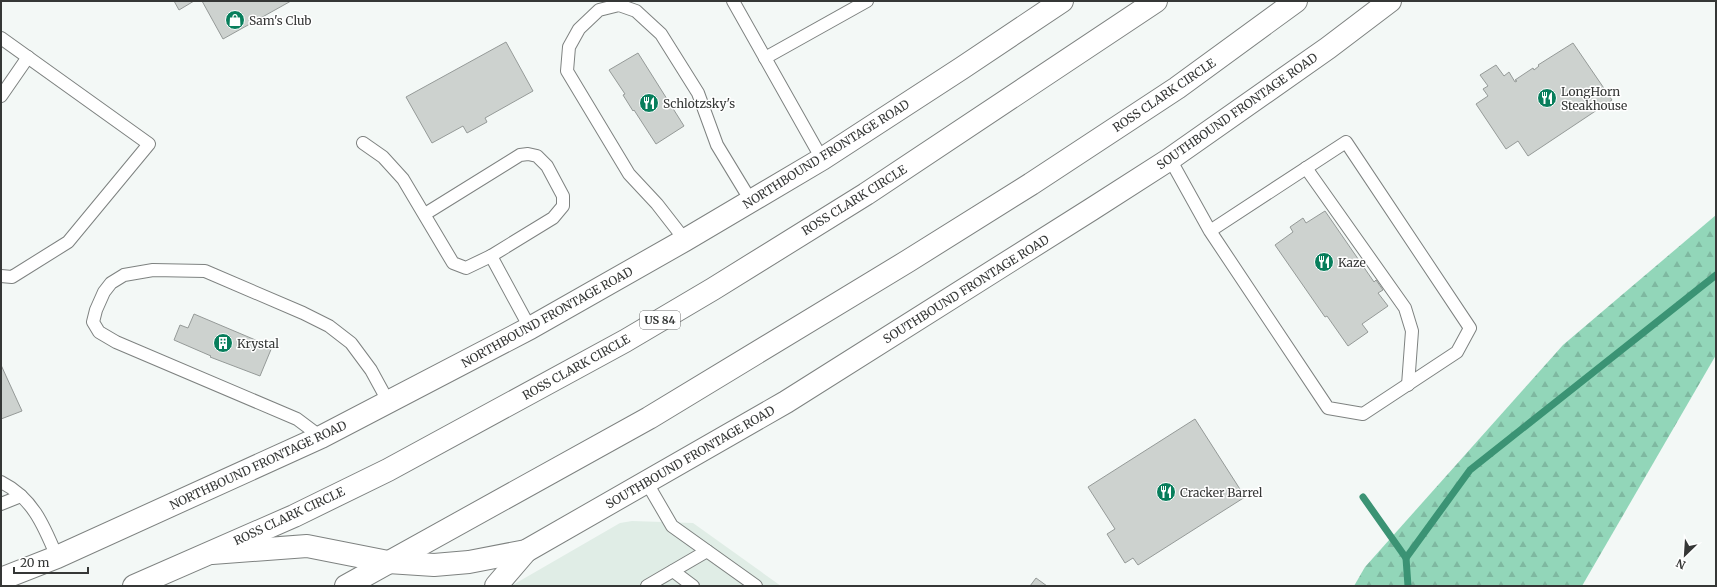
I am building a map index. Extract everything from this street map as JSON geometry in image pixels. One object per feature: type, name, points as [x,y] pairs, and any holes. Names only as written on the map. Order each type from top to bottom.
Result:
[{"type":"main road","name":"NORTHBOUND FRONTAGE ROAD","points":[[1,579],[57,557],[321,437],[389,403],[530,328],[685,240],[822,159],[1062,1]]},
{"type":"main road","name":"ROSS CLARK CIRCLE","points":[[134,586],[294,516],[388,470],[625,341],[713,289],[866,194],[1156,1]]},
{"type":"main road","name":"ROSS CLARK CIRCLE","points":[[346,586],[649,418],[908,261],[1031,184],[1177,88],[1296,1]]},
{"type":"main road","name":"SOUTHBOUND FRONTAGE ROAD","points":[[207,554],[307,546],[388,562],[434,565],[469,562],[526,551],[786,402],[874,348],[1170,159],[1328,48],[1390,1]]},
{"type":"main road","name":"SOUTHBOUND FRONTAGE ROAD","points":[[496,586],[526,551]]},
{"type":"lane","points":[[732,1],[822,159]]},
{"type":"lane","points":[[765,58],[867,1]]},
{"type":"lane","points":[[685,240],[657,204],[629,174],[567,71],[569,47],[579,29],[599,10],[619,5],[636,11],[661,34],[698,93],[716,145],[751,201]]},
{"type":"lane","points":[[1,38],[149,144],[68,242],[12,277],[1,276]]},
{"type":"lane","points":[[1,96],[28,57]]},
{"type":"lane","points":[[1170,159],[1210,231],[1328,408],[1363,414],[1457,352],[1470,328],[1346,142],[1210,231]]},
{"type":"lane","points":[[363,143],[383,157],[403,179],[453,263],[466,268],[491,256],[554,218],[563,206],[563,196],[547,166],[537,156],[528,154],[520,155],[425,214]]},
{"type":"lane","points":[[1306,168],[1405,308],[1412,331],[1408,385]]},
{"type":"lane","points":[[491,256],[530,328]]},
{"type":"lane","points":[[321,437],[298,419],[286,413],[116,342],[99,332],[93,322],[96,310],[104,292],[111,283],[124,275],[153,270],[205,270],[329,326],[351,343],[371,370],[389,403]]},
{"type":"lane","points":[[1,482],[21,496],[34,510],[44,526],[57,557]]},
{"type":"lane","points":[[647,483],[672,526],[756,586]]},
{"type":"lane","points":[[1,504],[21,496]]},
{"type":"lane","points":[[647,586],[707,551]]},
{"type":"lane","points":[[673,571],[693,586]]},
{"type":"shaded area","points":[[632,521],[693,523],[781,586],[511,586],[620,523]]},
{"type":"green space","points":[[1716,215],[1716,355],[1582,586],[1354,586],[1365,567],[1563,345]]},
{"type":"building","points":[[174,1],[194,1],[179,10]]},
{"type":"building","name":"Sam's Club","points":[[202,1],[291,1],[223,39]]},
{"type":"building","points":[[506,42],[533,91],[485,118],[487,122],[467,133],[463,126],[432,143],[406,97]]},
{"type":"building","name":"LongHorn Steakhouse","points":[[1573,43],[1612,100],[1528,156],[1518,141],[1506,149],[1476,104],[1488,96],[1483,89],[1488,86],[1480,75],[1496,65],[1504,76],[1509,72],[1515,82],[1517,81],[1515,80],[1533,68],[1534,70],[1539,66],[1538,65]]},
{"type":"building","name":"Schlotzsky's","points":[[638,53],[684,126],[656,144],[634,110],[633,111],[623,95],[625,94],[609,70]]},
{"type":"building","name":"Kaze","points":[[1325,211],[1374,282],[1376,280],[1383,290],[1378,293],[1388,306],[1362,324],[1368,332],[1348,346],[1327,316],[1325,317],[1275,245],[1293,232],[1290,227],[1303,218],[1306,223]]},
{"type":"building","name":"Krystal","points":[[194,314],[272,347],[260,376],[210,357],[211,356],[174,340],[180,325],[188,328]]},
{"type":"building","points":[[1,365],[22,411],[1,419]]},
{"type":"building","name":"Cracker Barrel","points":[[1195,419],[1245,497],[1138,565],[1133,558],[1125,563],[1107,534],[1115,529],[1088,487]]},
{"type":"building","points":[[1036,578],[1047,586],[1030,586]]},
{"type":"waterway","points":[[1408,586],[1406,558],[1470,470],[1716,275]]},
{"type":"waterway","points":[[1363,497],[1406,558]]},
{"type":"place","name":"Sam's Club","points":[[235,20]]},
{"type":"place","name":"LongHorn Steakhouse","points":[[1547,98]]},
{"type":"place","name":"Schlotzsky's","points":[[649,103]]},
{"type":"place","name":"Kaze","points":[[1324,262]]},
{"type":"place","name":"Krystal","points":[[223,343]]},
{"type":"place","name":"Cracker Barrel","points":[[1166,492]]}]
